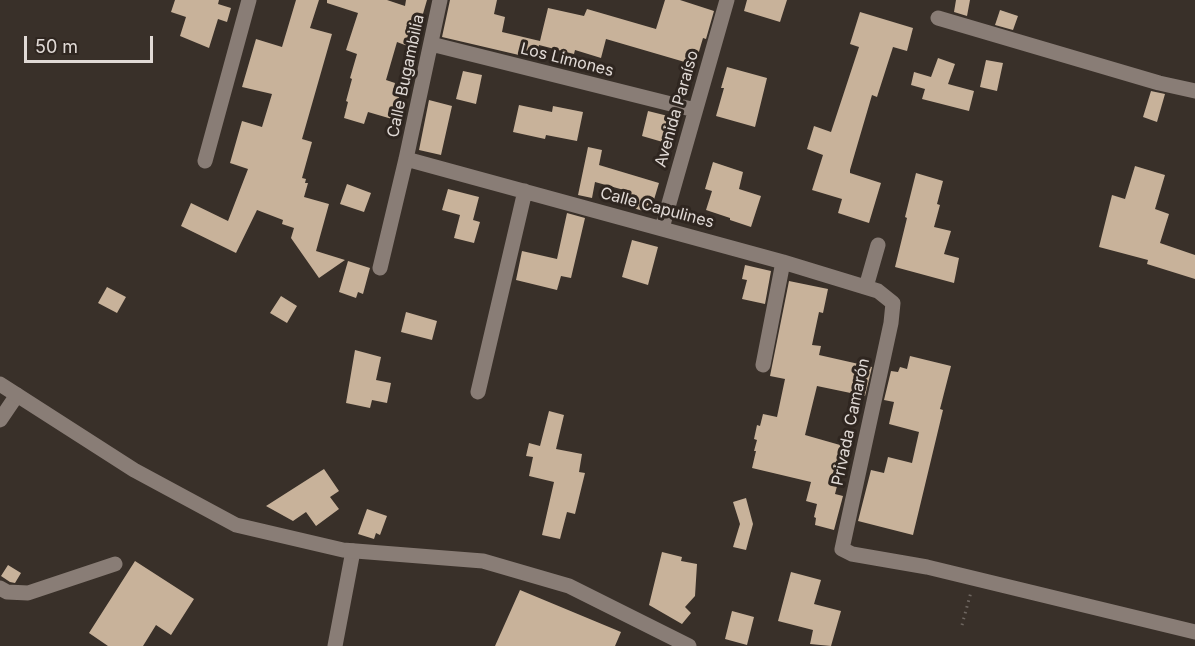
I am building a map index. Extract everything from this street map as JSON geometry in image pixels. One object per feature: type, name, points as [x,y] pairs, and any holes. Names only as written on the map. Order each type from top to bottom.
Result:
[{"type":"street","points":[[205,161],[249,0]]},
{"type":"street","name":"Calle Bugambilia","points":[[380,268],[440,0]]},
{"type":"street","name":"Avenida Paraíso","points":[[662,228],[727,0]]},
{"type":"street","points":[[938,18],[1159,83],[1195,91]]},
{"type":"street","name":"Los Limones","points":[[431,44],[695,110]]},
{"type":"street","name":"Calle Capulines","points":[[406,159],[783,262],[878,291],[893,303]]},
{"type":"street","points":[[478,392],[525,191]]},
{"type":"street","points":[[866,287],[878,244]]},
{"type":"street","points":[[763,365],[783,262]]},
{"type":"street","name":"Privada Camarón","points":[[893,303],[891,323],[842,549],[852,554],[927,567],[974,580]]},
{"type":"street","points":[[0,384],[134,470],[236,525],[353,551],[489,562],[569,586],[689,646]]},
{"type":"street","points":[[0,420],[17,395]]},
{"type":"street","points":[[335,646],[353,551]]},
{"type":"street","points":[[0,588],[7,592],[28,593],[115,564]]},
{"type":"street","points":[[974,580],[1195,632]]},
{"type":"path","points":[[962,625],[974,580]]},
{"type":"building","points":[[175,0],[219,0],[218,4],[231,8],[227,22],[218,19],[209,48],[180,36],[186,17],[171,12]]},
{"type":"building","points":[[296,0],[319,0],[310,28],[332,34],[302,139],[312,142],[302,178],[306,179],[305,183],[308,183],[304,197],[329,204],[316,251],[345,260],[319,278],[291,238],[294,228],[282,224],[283,220],[257,210],[236,253],[181,226],[191,203],[228,221],[248,169],[230,163],[242,121],[262,127],[272,94],[242,87],[256,39],[282,47]]},
{"type":"building","points":[[327,0],[387,0],[405,6],[406,0],[427,0],[418,31],[415,30],[410,47],[397,42],[386,80],[395,83],[393,92],[400,94],[392,119],[368,112],[364,124],[344,118],[352,79],[350,78],[357,54],[346,50],[358,13],[327,3]]},
{"type":"building","points":[[450,0],[497,0],[494,14],[505,17],[502,32],[540,41],[548,8],[584,16],[587,9],[656,29],[665,0],[680,0],[714,11],[695,65],[606,39],[601,58],[575,50],[574,54],[539,45],[536,59],[442,37]]},
{"type":"building","points":[[747,0],[787,0],[780,22],[744,11]]},
{"type":"building","points":[[956,0],[970,0],[967,16],[954,12]]},
{"type":"building","points":[[1000,10],[1018,16],[1013,30],[995,25]]},
{"type":"building","points":[[860,12],[913,28],[907,51],[893,47],[877,97],[872,95],[850,170],[850,173],[881,183],[869,223],[838,213],[842,199],[812,190],[823,155],[807,149],[814,126],[831,132],[859,47],[850,44]]},
{"type":"building","points":[[938,58],[955,64],[948,84],[974,91],[969,111],[922,99],[925,89],[911,85],[914,72],[931,77]]},
{"type":"building","points":[[986,60],[1003,63],[997,91],[980,87]]},
{"type":"building","points":[[727,67],[767,78],[755,127],[716,116]]},
{"type":"building","points":[[463,71],[482,75],[476,104],[456,99]]},
{"type":"building","points":[[1151,91],[1165,94],[1157,122],[1143,117]]},
{"type":"building","points":[[429,100],[452,106],[441,155],[419,150]]},
{"type":"building","points":[[519,105],[552,112],[553,106],[583,112],[577,141],[546,135],[545,139],[513,132]]},
{"type":"building","points":[[648,111],[680,119],[673,145],[642,136]]},
{"type":"building","points":[[588,147],[602,150],[599,165],[659,183],[650,213],[620,204],[624,190],[595,182],[592,198],[578,195]]},
{"type":"building","points":[[713,162],[743,172],[739,189],[761,196],[751,227],[706,210],[712,191],[705,189]]},
{"type":"building","points":[[1135,166],[1165,175],[1155,209],[1169,214],[1160,243],[1195,255],[1195,279],[1147,264],[1148,260],[1099,247],[1112,195],[1125,199]]},
{"type":"building","points":[[916,173],[943,181],[934,227],[951,231],[944,254],[959,258],[954,283],[895,267]]},
{"type":"building","points":[[347,184],[371,193],[364,212],[340,204]]},
{"type":"building","points":[[448,189],[479,197],[473,220],[480,222],[474,243],[454,238],[460,215],[442,210]]},
{"type":"building","points":[[567,213],[585,218],[571,278],[561,276],[557,290],[516,280],[522,251],[557,259]]},
{"type":"building","points":[[632,240],[658,247],[648,285],[622,277]]},
{"type":"building","points":[[348,261],[370,268],[363,294],[358,292],[356,298],[339,292]]},
{"type":"building","points":[[745,265],[771,271],[765,304],[742,299],[747,280],[742,279]]},
{"type":"building","points":[[789,281],[828,289],[823,313],[819,312],[812,345],[821,346],[819,355],[872,367],[865,396],[817,386],[805,435],[847,447],[835,494],[843,496],[834,530],[815,525],[817,504],[806,501],[811,482],[752,468],[756,451],[754,451],[757,440],[754,439],[757,425],[760,426],[763,414],[777,417],[785,379],[770,376]]},
{"type":"building","points":[[107,287],[126,297],[117,313],[98,303]]},
{"type":"building","points":[[281,296],[297,306],[287,323],[270,313]]},
{"type":"building","points":[[406,312],[437,321],[432,340],[401,332]]},
{"type":"building","points":[[355,350],[381,357],[376,380],[391,383],[387,403],[372,400],[370,408],[346,403]]},
{"type":"building","points":[[910,356],[951,366],[940,409],[943,410],[913,535],[858,521],[871,470],[884,473],[888,457],[912,463],[919,432],[889,424],[894,402],[884,400],[891,371],[898,372],[900,367],[907,369]]},
{"type":"building","points":[[549,411],[564,415],[556,449],[582,454],[579,472],[585,473],[575,514],[567,512],[560,539],[542,535],[554,482],[529,476],[533,457],[526,456],[529,443],[540,446]]},
{"type":"building","points":[[324,469],[339,491],[330,497],[339,509],[316,526],[306,512],[293,521],[266,506]]},
{"type":"building","points":[[746,498],[753,524],[746,550],[733,547],[740,524],[733,502]]},
{"type":"building","points":[[367,509],[387,516],[380,535],[376,533],[374,539],[358,534]]},
{"type":"building","points":[[662,552],[682,557],[681,561],[697,564],[695,596],[685,607],[691,613],[682,624],[649,605]]},
{"type":"building","points":[[135,561],[194,599],[171,635],[156,625],[143,646],[108,646],[89,633]]},
{"type":"building","points":[[8,565],[21,573],[15,583],[1,576]]},
{"type":"building","points":[[791,572],[821,580],[814,604],[841,611],[831,646],[810,644],[813,630],[778,621]]},
{"type":"building","points":[[520,590],[621,632],[615,646],[495,646]]},
{"type":"building","points":[[732,611],[754,617],[747,645],[725,639]]}]
